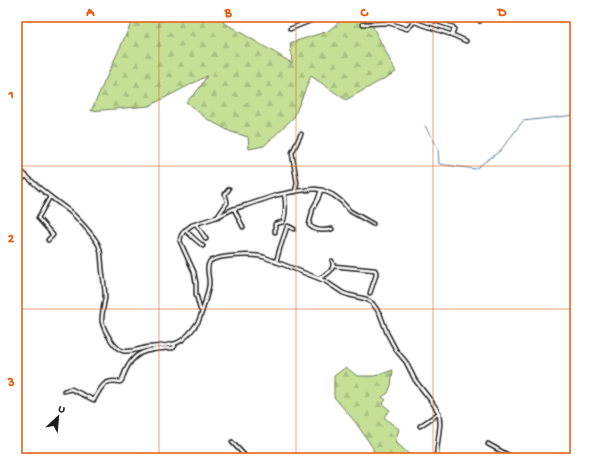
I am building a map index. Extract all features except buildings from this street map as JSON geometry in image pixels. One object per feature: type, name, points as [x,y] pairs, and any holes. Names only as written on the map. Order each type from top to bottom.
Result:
[{"type":"street","points":[[290,29],[310,21],[312,19],[310,17]]},
{"type":"street","points":[[404,17],[412,20]]},
{"type":"street","points":[[424,17],[453,27],[454,29],[452,34]]},
{"type":"street","points":[[477,17],[480,21]]},
{"type":"street","points":[[364,24],[388,23],[407,29],[412,23],[415,22],[452,34],[466,41]]},
{"type":"street","points":[[295,192],[297,183],[292,153],[301,134]]},
{"type":"street","points":[[17,167],[50,197],[69,210],[91,233],[98,244],[101,257],[105,297],[102,322],[116,347],[122,351],[134,351],[148,347],[167,346],[182,340],[201,317],[209,286],[207,268],[211,260],[226,257],[254,255],[264,257],[325,281],[349,295],[366,299],[373,304],[383,321],[387,333],[396,350],[406,362],[415,380],[439,413],[440,424],[436,458]]},
{"type":"street","points":[[17,183],[26,176]]},
{"type":"street","points":[[218,216],[227,202],[225,194],[229,189]]},
{"type":"street","points":[[202,311],[200,309],[196,294],[194,272],[180,241],[181,236],[192,225],[197,225],[234,210],[295,192],[315,189],[321,190],[338,198],[350,211],[373,224]]},
{"type":"street","points":[[321,190],[313,208],[309,225],[313,228],[321,230],[332,229]]},
{"type":"street","points":[[275,232],[275,224],[284,221],[286,202],[284,196]]},
{"type":"street","points":[[48,240],[53,235],[38,218],[50,197]]},
{"type":"street","points":[[234,210],[243,227]]},
{"type":"street","points":[[197,225],[206,239]]},
{"type":"street","points":[[276,262],[287,227],[288,226],[294,229]]},
{"type":"street","points":[[186,231],[203,246]]},
{"type":"street","points":[[318,278],[327,275],[333,266],[332,261]]},
{"type":"street","points":[[333,266],[375,270],[376,275],[370,293]]},
{"type":"street","points":[[64,391],[71,389],[94,400],[101,387],[108,381],[111,380],[120,382],[122,380],[125,371],[136,355],[149,349],[172,348],[175,346],[174,344]]},
{"type":"street","points":[[420,426],[439,413]]},
{"type":"street","points":[[232,442],[247,458]]},
{"type":"street","points":[[488,444],[513,458]]},
{"type":"green space","points":[[134,17],[220,17],[223,22],[292,63],[290,43],[328,31],[345,17],[368,17],[396,72],[346,100],[311,76],[294,117],[264,146],[249,149],[248,137],[231,132],[207,119],[186,102],[198,90],[207,76],[149,106],[91,111]]},
{"type":"green space","points":[[346,367],[357,376],[375,376],[393,370],[391,386],[388,393],[382,397],[386,400],[382,404],[390,410],[384,417],[399,429],[395,443],[413,458],[373,458],[373,448],[356,423],[334,397],[334,376]]},
{"type":"waterway","points":[[425,126],[438,148],[439,164],[475,169],[500,151],[523,121],[575,115]]}]
